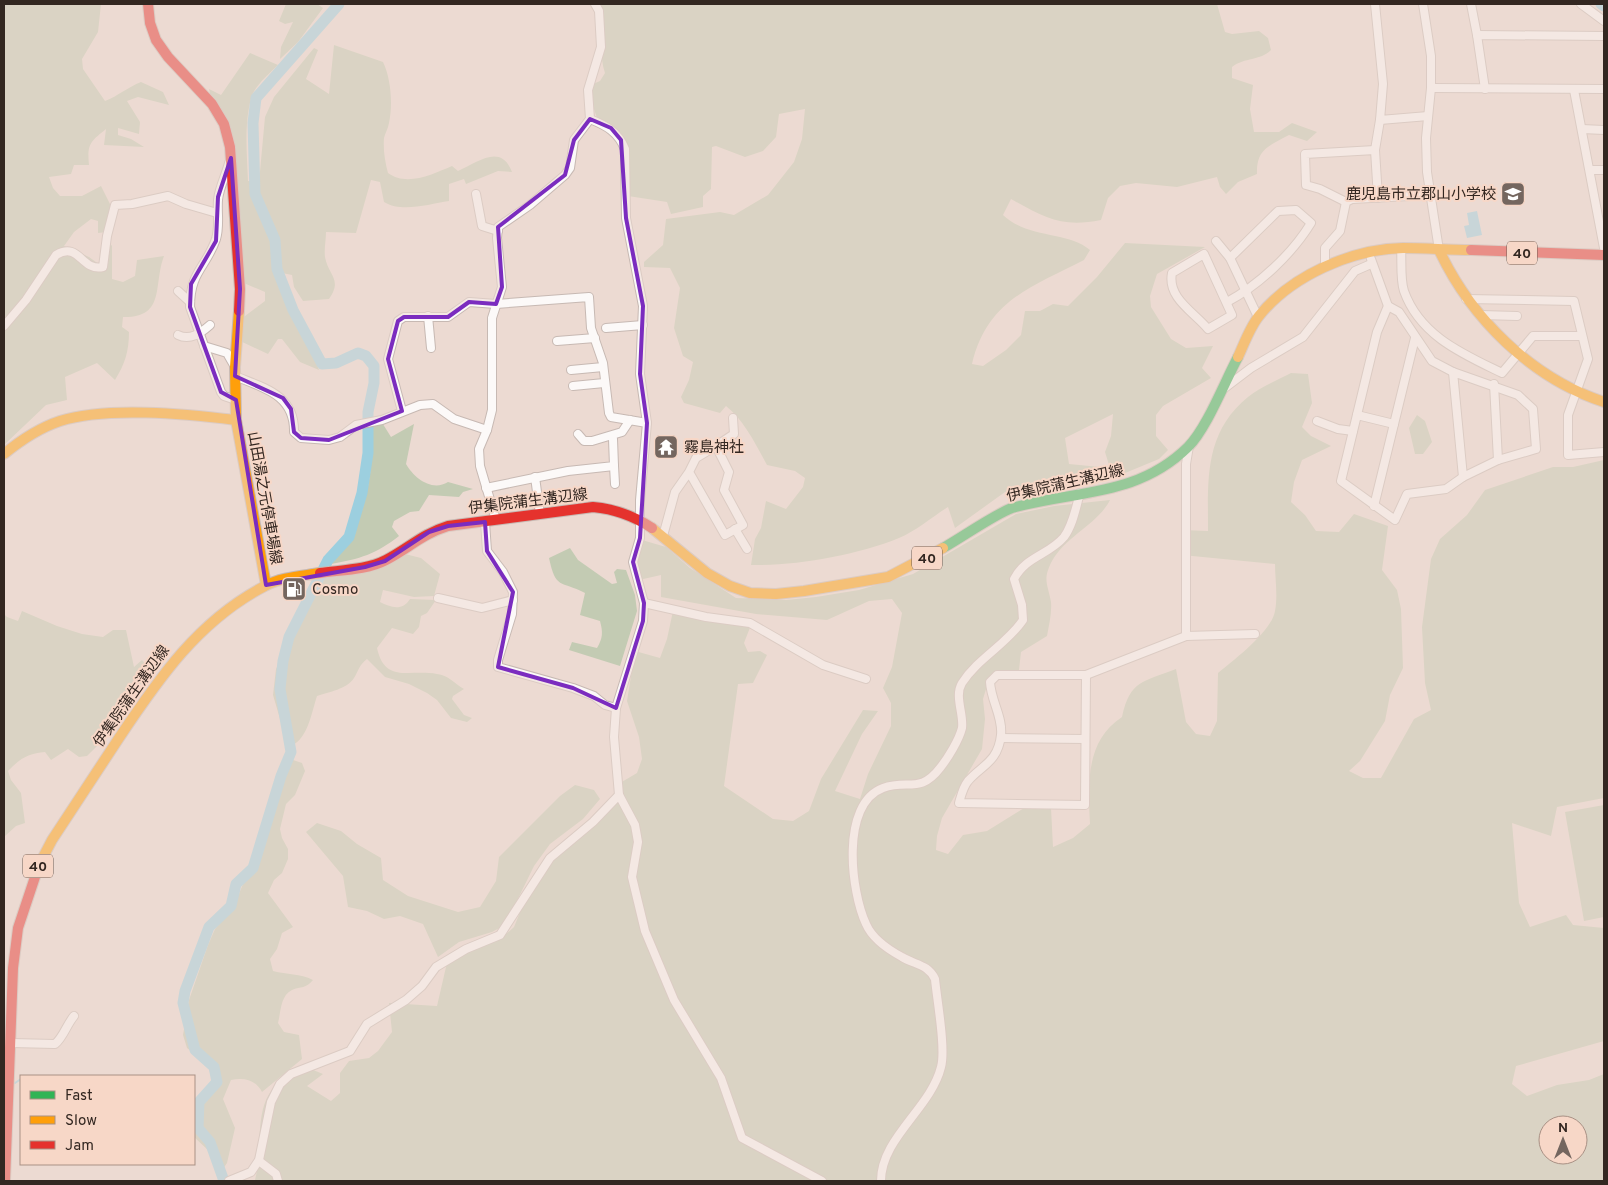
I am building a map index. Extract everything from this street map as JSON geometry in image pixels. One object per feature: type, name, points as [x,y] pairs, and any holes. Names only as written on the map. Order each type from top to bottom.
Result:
[{"type":"main road","points":[[148,4],[150,23],[156,40],[168,57],[203,93],[218,113],[227,134],[231,158],[240,289],[235,371],[236,420]]},
{"type":"main road","name":"伊集院蒲生溝辺線","points":[[6,1181],[8,1047],[13,968],[18,928],[39,864],[154,686],[178,655],[226,611],[266,585],[315,574],[365,567],[385,561],[429,532],[448,526],[593,507],[612,509],[641,522],[663,536],[707,573],[730,586],[750,593],[804,592],[888,577],[932,555],[1010,509],[1080,493],[1117,488],[1137,482],[1160,469],[1189,446],[1258,317],[1285,291],[1325,267],[1343,259],[1370,252],[1401,248],[1604,255]]},
{"type":"main road","points":[[1439,250],[1451,276],[1466,299],[1521,352],[1557,381],[1576,392],[1604,402]]},
{"type":"main road","name":"山田湯之元停車場線","points":[[4,454],[42,428],[76,415],[130,412],[236,420],[266,585]]},
{"type":"street","points":[[595,4],[599,11],[601,47],[588,90],[590,119],[574,140],[570,168],[565,175],[530,205],[498,227],[502,287],[496,304],[491,337],[492,410],[487,430],[479,449],[491,521],[487,551],[503,572],[513,592],[512,614],[498,660],[498,667],[573,688],[594,696],[605,705],[616,708]]},
{"type":"street","points":[[1375,4],[1379,21],[1383,84],[1375,150],[1378,198]]},
{"type":"street","points":[[1423,4],[1431,56],[1432,88],[1426,153],[1429,195],[1439,250]]},
{"type":"street","points":[[1471,4],[1485,89]]},
{"type":"street","points":[[1581,4],[1604,22]]},
{"type":"street","points":[[1477,35],[1604,36]]},
{"type":"street","points":[[1432,88],[1604,89]]},
{"type":"street","points":[[1574,90],[1600,210],[1604,248]]},
{"type":"street","points":[[1380,120],[1428,116]]},
{"type":"street","points":[[590,119],[611,128],[621,140],[625,150],[626,218],[643,306],[640,374],[647,423],[640,500],[640,538],[633,562],[644,602],[643,621],[616,708],[614,737],[619,795],[635,825],[638,842],[632,877],[634,895],[644,931],[674,1000],[721,1078],[732,1104],[738,1131],[742,1138],[757,1148],[822,1181]]},
{"type":"street","points":[[1582,129],[1604,130]]},
{"type":"street","points":[[1346,202],[1320,189],[1306,185],[1305,154],[1375,150]]},
{"type":"street","points":[[231,158],[218,197],[219,227],[216,240],[191,284],[190,302],[221,392],[224,396],[236,400]]},
{"type":"street","points":[[1590,170],[1604,170]]},
{"type":"street","points":[[476,194],[482,226],[498,230]]},
{"type":"street","points":[[1346,202],[1352,199],[1429,195]]},
{"type":"street","points":[[4,326],[26,300],[56,256],[61,252],[70,250],[92,267],[103,267],[107,236],[115,205],[132,204],[168,196],[186,204],[217,212]]},
{"type":"street","points":[[1325,267],[1325,248],[1340,230],[1346,202]]},
{"type":"street","points":[[1227,302],[1245,292],[1301,239],[1311,223],[1296,210],[1278,211],[1230,258]]},
{"type":"street","points":[[1216,241],[1230,258],[1258,317]]},
{"type":"street","points":[[1401,248],[1404,290],[1420,320],[1447,345],[1502,373],[1533,336],[1582,336]]},
{"type":"street","points":[[1370,252],[1371,264],[1388,306],[1399,312],[1432,361],[1453,372],[1494,384],[1518,395],[1533,408],[1536,449],[1498,460],[1462,477],[1446,489],[1407,494],[1395,520],[1341,481],[1377,332],[1388,306]]},
{"type":"street","points":[[1204,254],[1227,302],[1232,315],[1208,329],[1197,315],[1176,298],[1170,280],[1172,272],[1204,254]]},
{"type":"street","points":[[1218,393],[1250,368],[1303,337],[1355,271],[1371,264]]},
{"type":"street","points":[[178,291],[190,302]]},
{"type":"street","points":[[402,411],[388,359],[398,321],[404,316],[448,317],[469,302],[496,304],[589,298],[591,328],[603,367],[608,414],[612,417],[647,423]]},
{"type":"street","points":[[1466,299],[1574,302],[1588,359],[1568,415],[1568,455],[1604,452]]},
{"type":"street","points":[[1481,315],[1517,316]]},
{"type":"street","points":[[428,316],[431,348]]},
{"type":"street","points":[[606,328],[643,325]]},
{"type":"street","points":[[178,334],[186,337],[200,334],[210,326]]},
{"type":"street","points":[[558,341],[595,338]]},
{"type":"street","points":[[1374,506],[1415,338]]},
{"type":"street","points":[[204,346],[226,352],[235,371],[283,398],[295,418],[294,432],[300,438],[329,440],[340,437],[356,426],[382,420],[402,411],[433,404],[454,419],[487,430]]},
{"type":"street","points":[[571,370],[603,367]]},
{"type":"street","points":[[1453,372],[1462,477]]},
{"type":"street","points":[[574,386],[604,382]]},
{"type":"street","points":[[1494,384],[1498,460]]},
{"type":"street","points":[[1357,415],[1394,424]]},
{"type":"street","points":[[663,536],[675,492],[696,458],[734,434],[733,418]]},
{"type":"street","points":[[578,434],[584,441],[592,441],[622,432],[630,420]]},
{"type":"street","points":[[1317,421],[1338,429],[1353,431]]},
{"type":"street","points":[[614,439],[615,484]]},
{"type":"street","points":[[689,472],[725,535],[743,525],[724,490],[729,472],[716,446]]},
{"type":"street","points":[[1186,636],[1186,464],[1189,446]]},
{"type":"street","points":[[486,488],[535,477],[614,466]]},
{"type":"street","points":[[535,477],[540,514]]},
{"type":"street","points":[[881,1181],[881,1169],[887,1153],[937,1079],[942,1059],[935,979],[931,971],[902,957],[878,940],[867,927],[858,906],[853,877],[853,843],[856,829],[868,798],[875,792],[890,786],[919,785],[932,779],[942,766],[962,729],[962,684],[1023,620],[1022,605],[1014,579],[1029,560],[1064,536],[1071,524],[1080,493]]},
{"type":"street","points":[[735,529],[747,549]]},
{"type":"street","points":[[438,598],[482,608],[513,600]]},
{"type":"street","points":[[644,602],[706,617],[750,623],[823,665],[866,679]]},
{"type":"street","points":[[1086,675],[1085,805],[959,803],[967,782],[990,763],[1001,738],[1001,725],[990,695],[990,682],[997,675],[1086,675],[1186,636],[1256,634]]},
{"type":"street","points":[[1001,738],[1085,739]]},
{"type":"street","points":[[229,1181],[244,1179],[259,1161],[271,1102],[280,1084],[291,1074],[350,1051],[367,1024],[406,1000],[422,986],[436,968],[466,949],[500,935],[550,858],[593,822],[619,795]]},
{"type":"street","points":[[8,1047],[55,1044],[74,1016]]},
{"type":"street","points":[[259,1161],[276,1174],[277,1181]]},
{"type":"highlighted area","points":[[590,119],[611,128],[621,140],[626,218],[643,306],[640,374],[647,423],[640,538],[633,562],[644,603],[643,621],[616,708],[573,688],[498,667],[513,592],[487,551],[485,522],[448,526],[429,532],[385,561],[365,567],[266,585],[236,400],[221,392],[190,307],[191,284],[216,241],[218,197],[231,158],[240,289],[235,376],[283,398],[291,409],[294,432],[301,438],[329,440],[402,411],[388,359],[398,321],[404,317],[448,317],[469,302],[496,304],[502,287],[498,227],[565,175],[574,140]]},
{"type":"green space","points":[[4,4],[101,4],[98,32],[82,59],[83,69],[105,101],[141,82],[163,92],[169,105],[138,97],[127,101],[140,122],[139,134],[118,128],[118,135],[131,139],[144,147],[104,145],[106,129],[96,137],[89,148],[89,165],[74,165],[71,174],[49,177],[53,188],[60,196],[82,196],[101,186],[114,212],[107,232],[98,233],[98,221],[91,219],[74,232],[64,246],[89,257],[100,265],[101,248],[107,239],[112,246],[112,279],[123,282],[135,276],[137,260],[164,256],[156,298],[152,306],[146,312],[137,316],[123,317],[122,327],[129,332],[128,345],[124,363],[115,380],[97,363],[65,377],[67,400],[46,405],[4,445]]},
{"type":"green space","points":[[286,4],[317,4],[323,8],[298,42],[280,59],[281,47],[293,22],[285,24],[279,21]]},
{"type":"green space","points":[[599,4],[1217,4],[1225,32],[1232,34],[1259,31],[1268,38],[1271,50],[1262,56],[1232,67],[1232,78],[1253,85],[1250,109],[1254,132],[1279,132],[1292,123],[1317,132],[1307,141],[1289,135],[1265,149],[1259,159],[1257,174],[1238,182],[1226,194],[1220,187],[1217,177],[1177,187],[1136,183],[1120,186],[1108,198],[1101,220],[1075,223],[1054,220],[1011,199],[1003,215],[1013,223],[1024,228],[1071,240],[1090,250],[1084,260],[1030,288],[1000,310],[979,342],[972,364],[983,366],[1006,350],[1021,335],[1025,311],[1040,311],[1053,304],[1068,306],[1097,277],[1125,243],[1205,247],[1157,274],[1150,296],[1151,307],[1171,339],[1186,348],[1213,346],[1202,368],[1211,378],[1163,406],[1156,415],[1156,436],[1168,450],[1159,459],[1113,478],[1105,452],[1111,436],[1113,414],[1065,438],[1069,464],[1100,467],[1101,482],[1005,492],[955,528],[948,507],[905,535],[865,550],[788,564],[751,565],[755,539],[761,528],[766,501],[786,509],[803,487],[805,478],[795,471],[767,465],[744,426],[726,406],[720,413],[684,403],[681,397],[689,380],[693,362],[683,356],[674,328],[680,288],[670,268],[644,267],[644,262],[663,245],[666,219],[720,212],[734,215],[768,195],[794,162],[802,139],[805,109],[779,114],[776,137],[763,151],[745,157],[716,146],[712,147],[711,189],[703,196],[703,207],[671,214],[667,202],[628,196],[620,150],[614,134],[598,121],[592,103],[593,84],[600,81],[605,73],[602,56],[602,21]]},
{"type":"green space","points":[[334,45],[383,62],[386,68],[391,100],[389,125],[384,138],[384,156],[388,173],[403,179],[420,178],[452,166],[458,171],[488,157],[502,158],[512,172],[498,171],[466,184],[464,179],[449,184],[449,201],[407,207],[399,207],[384,202],[380,182],[371,180],[356,233],[326,232],[325,257],[335,282],[335,287],[329,299],[303,301],[294,287],[292,275],[282,273],[295,314],[309,342],[319,370],[300,362],[282,339],[278,339],[268,354],[238,340],[241,319],[265,301],[265,292],[239,281],[231,147],[211,99],[209,89],[221,95],[250,53],[278,65],[255,89],[247,119],[248,181],[259,182],[265,117],[274,97],[314,48],[318,50],[306,79],[329,94]]},
{"type":"green space","points":[[1291,373],[1308,374],[1312,403],[1302,427],[1311,436],[1331,446],[1302,460],[1294,482],[1291,502],[1305,515],[1316,531],[1339,532],[1354,514],[1388,526],[1382,570],[1397,590],[1401,609],[1403,668],[1390,695],[1385,721],[1360,761],[1349,771],[1363,778],[1381,778],[1414,719],[1431,710],[1425,683],[1422,627],[1431,559],[1440,539],[1467,515],[1485,490],[1553,467],[1573,467],[1604,460],[1604,798],[1557,807],[1551,836],[1512,823],[1519,903],[1530,927],[1566,915],[1573,925],[1604,928],[1604,1041],[1516,1066],[1512,1084],[1527,1096],[1557,1085],[1589,1080],[1604,1074],[1604,1181],[255,1180],[263,1110],[266,1099],[272,1090],[301,1065],[323,1074],[307,1086],[331,1101],[340,1093],[340,1073],[349,1061],[369,1058],[378,1051],[392,1032],[389,1003],[437,1006],[449,954],[477,941],[504,936],[514,927],[534,878],[571,837],[609,812],[620,783],[637,773],[642,759],[639,737],[627,701],[635,651],[660,658],[667,639],[673,611],[751,625],[744,643],[748,652],[760,651],[767,655],[753,683],[738,684],[724,786],[773,819],[793,821],[809,811],[821,779],[863,710],[878,711],[862,734],[835,791],[860,799],[868,774],[891,726],[891,703],[883,688],[892,667],[902,613],[892,599],[869,601],[827,620],[756,614],[661,597],[661,575],[639,580],[632,560],[642,540],[666,547],[690,568],[736,598],[786,600],[859,590],[913,574],[1016,514],[1054,506],[1110,500],[1098,516],[1065,544],[1049,567],[1046,578],[1051,610],[1047,636],[1021,652],[1019,670],[990,676],[983,699],[985,719],[982,749],[942,818],[937,836],[936,850],[948,854],[963,835],[987,831],[1034,802],[1051,808],[1053,847],[1073,838],[1090,824],[1089,779],[1095,751],[1101,738],[1122,717],[1125,705],[1134,689],[1147,680],[1176,669],[1186,722],[1196,734],[1210,736],[1217,721],[1218,673],[1260,636],[1272,619],[1276,599],[1275,564],[1182,555],[1182,530],[1208,531],[1209,475],[1216,442],[1223,426],[1248,397]]},
{"type":"green space","points":[[1417,415],[1425,421],[1432,442],[1423,454],[1415,454],[1409,428]]},
{"type":"green space","points":[[381,421],[391,437],[414,424],[406,464],[424,482],[442,485],[448,482],[473,489],[463,492],[459,497],[429,495],[419,511],[410,512],[394,521],[392,527],[399,536],[391,542],[367,555],[331,564],[350,540],[363,509],[371,466],[372,422]]},
{"type":"green space","points":[[570,548],[578,560],[612,584],[617,583],[614,572],[617,569],[626,570],[635,595],[637,611],[620,666],[569,650],[572,642],[597,648],[602,632],[600,621],[580,615],[585,593],[560,583],[554,575],[549,558]]},
{"type":"green space","points":[[405,554],[421,558],[440,574],[434,596],[414,597],[383,590],[380,602],[400,607],[410,599],[436,600],[427,613],[421,616],[419,627],[413,634],[392,628],[377,648],[381,659],[386,667],[399,673],[437,674],[448,678],[464,689],[453,696],[452,699],[464,715],[472,718],[467,722],[451,718],[437,700],[409,684],[385,677],[367,659],[347,685],[317,696],[311,718],[304,733],[294,744],[288,746],[273,695],[276,669],[325,577]]},
{"type":"green space","points":[[22,611],[82,634],[103,637],[113,630],[126,630],[134,667],[142,660],[151,671],[119,712],[97,746],[87,756],[79,757],[68,749],[51,760],[45,752],[39,753],[25,757],[8,771],[11,780],[21,793],[25,823],[16,826],[4,837],[4,614],[18,621]]},
{"type":"green space","points":[[287,758],[302,763],[305,771],[295,795],[286,804],[280,829],[288,849],[288,859],[282,873],[274,880],[268,893],[293,927],[282,933],[277,949],[270,959],[273,971],[303,976],[313,980],[306,986],[292,990],[285,996],[278,1023],[284,1032],[299,1035],[302,1059],[262,1092],[249,1080],[231,1080],[223,1099],[235,1128],[227,1163],[220,1173],[209,1151],[195,1138],[195,1103],[209,1093],[214,1084],[207,1063],[187,1048],[183,1035],[189,1000],[208,945],[215,929],[234,906],[279,796]]},
{"type":"green space","points":[[575,785],[594,790],[600,799],[583,819],[550,844],[534,866],[505,925],[492,932],[459,942],[438,957],[423,924],[400,916],[384,919],[367,911],[348,907],[343,876],[306,832],[317,823],[341,831],[357,844],[381,858],[383,880],[408,896],[458,912],[480,907],[496,881],[499,857],[560,796]]},
{"type":"green space","points":[[1604,805],[1604,917],[1584,921],[1565,812]]},
{"type":"water","points":[[1477,211],[1482,235],[1467,238],[1464,226],[1469,225],[1467,213]]},
{"type":"waterway","points":[[224,1181],[210,1142],[198,1128],[199,1102],[217,1082],[214,1067],[195,1050],[183,1003],[185,991],[209,927],[231,906],[236,884],[253,868],[281,776],[291,752],[280,689],[283,661],[289,637],[328,560],[349,537],[362,493],[368,453],[368,412],[374,383],[374,366],[366,356],[358,353],[336,363],[322,364],[293,310],[277,269],[275,240],[255,194],[253,123],[256,98],[339,4]]},
{"type":"waterway","points":[[15,1083],[20,1080]]},
{"type":"traffic: fast","points":[[943,548],[1012,508],[1127,484],[1148,475],[1168,463],[1195,439],[1238,357]]},
{"type":"traffic: slow","points":[[1238,357],[1253,325],[1272,302],[1305,277],[1324,267],[1363,253],[1383,250],[1403,248],[1471,250]]},
{"type":"traffic: slow","points":[[1439,250],[1452,275],[1468,299],[1486,322],[1506,342],[1552,378],[1604,402]]},
{"type":"traffic: slow","points":[[239,311],[235,367],[236,420],[266,585]]},
{"type":"traffic: slow","points":[[4,454],[24,439],[45,427],[79,416],[147,413],[236,420]]},
{"type":"traffic: slow","points":[[652,528],[707,573],[730,586],[750,593],[776,594],[804,591],[888,577],[943,548]]},
{"type":"traffic: slow","points":[[39,865],[52,840],[149,694],[182,652],[200,633],[241,600],[265,586],[285,579],[320,573]]},
{"type":"traffic: jam","points":[[148,4],[150,23],[156,40],[168,57],[212,104],[224,124],[230,147],[240,289],[239,311]]},
{"type":"traffic: jam","points":[[1471,250],[1604,255]]},
{"type":"traffic: jam","points":[[320,573],[362,568],[379,563],[431,533],[448,526],[593,507],[609,509],[624,514],[652,528]]},
{"type":"traffic: jam","points":[[5,1181],[13,968],[18,928],[39,865]]},
{"type":"place","name":"鹿児島市立郡山小学校","points":[[1513,194]]},
{"type":"place","name":"霧島神社","points":[[666,447]]},
{"type":"place","name":"Cosmo","points":[[294,589]]}]
